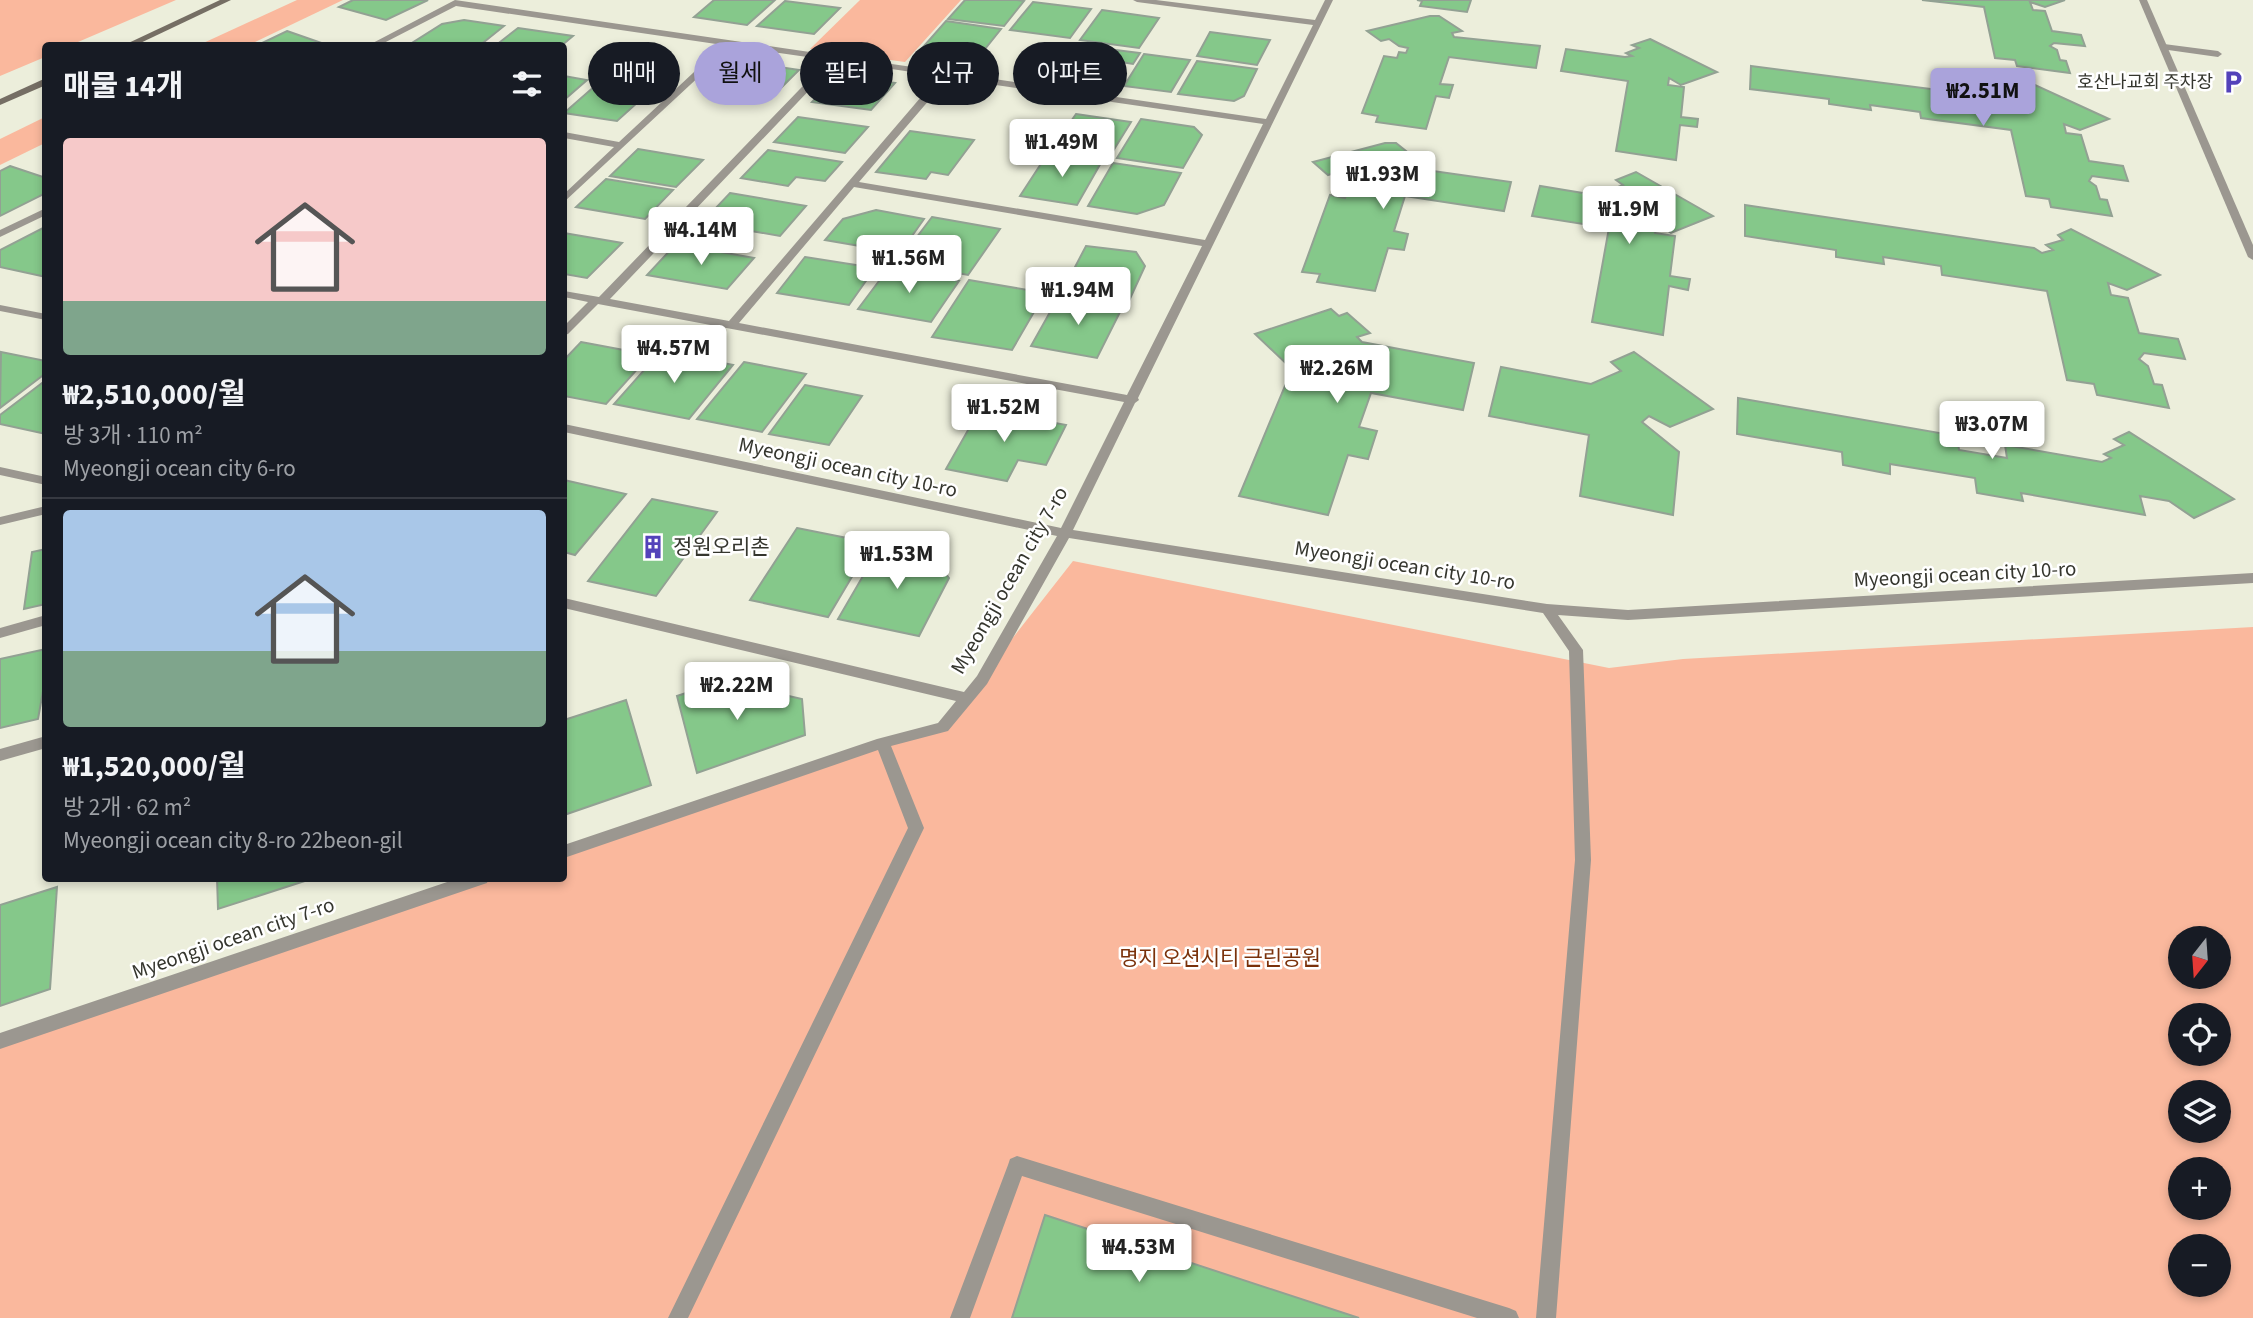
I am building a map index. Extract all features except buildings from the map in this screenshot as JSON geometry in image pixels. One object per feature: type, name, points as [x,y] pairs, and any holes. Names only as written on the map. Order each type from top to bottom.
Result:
[{"type":"main road","points":[[135,42],[227,0]]},
{"type":"main road","points":[[0,102],[42,83]]},
{"type":"street","points":[[1137,0],[1318,23]]},
{"type":"street","name":"Myeongji ocean city 7-ro","points":[[567,850],[882,743],[943,727],[982,680],[1065,534],[1329,0]]},
{"type":"street","points":[[2143,0],[2253,257]]},
{"type":"street","points":[[379,42],[458,1],[724,42]]},
{"type":"street","points":[[2164,47],[2218,54]]},
{"type":"street","points":[[567,196],[694,77]]},
{"type":"street","points":[[999,83],[1270,122]]},
{"type":"street","points":[[567,329],[599,300],[800,94]]},
{"type":"street","points":[[732,325],[919,105]]},
{"type":"street","points":[[567,136],[621,145]]},
{"type":"street","points":[[852,184],[1210,244]]},
{"type":"street","points":[[0,234],[42,213]]},
{"type":"street","points":[[567,294],[1133,400]]},
{"type":"street","points":[[0,308],[42,316]]},
{"type":"street","name":"Myeongji ocean city 10-ro","points":[[567,429],[1065,534],[1546,609],[1628,615],[2253,578]]},
{"type":"street","points":[[0,471],[42,480]]},
{"type":"street","points":[[0,521],[42,511]]},
{"type":"street","points":[[567,604],[967,698]]},
{"type":"street","points":[[1546,609],[1576,650],[1583,860],[1546,1318]]},
{"type":"street","points":[[0,633],[42,621]]},
{"type":"street","points":[[0,755],[42,743]]},
{"type":"street","points":[[678,1318],[916,828],[882,743]]},
{"type":"street","name":"Myeongji ocean city 7-ro","points":[[0,1041],[469,882]]},
{"type":"street","points":[[960,1318],[1017,1165],[1509,1318]]},
{"type":"green space","points":[[0,0],[176,0],[78,42],[42,42],[42,58],[0,76]]},
{"type":"green space","points":[[297,0],[343,0],[255,42],[206,42]]},
{"type":"green space","points":[[860,0],[961,0],[923,42],[907,42],[905,62],[893,60],[893,42],[817,42]]},
{"type":"green space","points":[[42,118],[42,144],[0,165],[0,139]]},
{"type":"green space","name":"명지 오션시티 근린공원","points":[[1073,561],[1609,668],[1683,659],[2253,627],[2253,1318],[0,1318],[0,1041],[472,882],[567,882],[567,850],[882,743],[943,727]]},
{"type":"place","name":"호산나교회 주차장","points":[[2233,82]]},
{"type":"place","name":"정원오리촌","points":[[653,547]]}]
